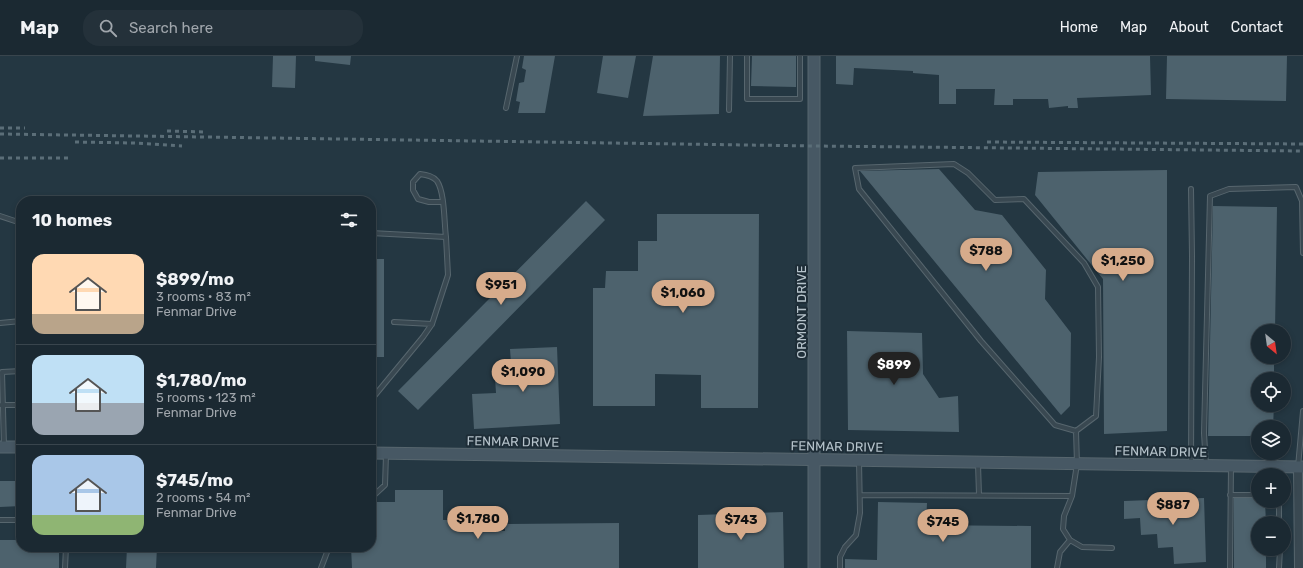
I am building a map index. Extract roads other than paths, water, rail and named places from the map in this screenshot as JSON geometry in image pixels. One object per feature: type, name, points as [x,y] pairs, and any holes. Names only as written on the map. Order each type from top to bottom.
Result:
[{"type":"street","name":"ORMONT DRIVE","points":[[814,56],[814,568]]},
{"type":"street","points":[[2,447],[16,447]]},
{"type":"street","name":"FENMAR DRIVE","points":[[376,453],[1301,467]]},
{"type":"street","points":[[1298,568],[1301,467]]},
{"type":"lane","points":[[506,108],[517,56]]},
{"type":"lane","points":[[729,110],[730,56]]},
{"type":"lane","points":[[748,56],[747,99],[800,99],[800,56]]},
{"type":"lane","points":[[954,164],[968,173],[995,200],[1024,199],[1084,263],[1098,287],[1096,416],[1076,431],[1055,425],[981,341],[859,189],[855,168],[954,164]]},
{"type":"lane","points":[[376,394],[432,324],[448,275],[442,192],[437,181],[429,175],[420,174],[412,182],[413,190],[418,199],[429,202],[442,202]]},
{"type":"lane","points":[[1206,466],[1204,433],[1210,196],[1229,189],[1296,186],[1302,201],[1303,253]]},
{"type":"lane","points":[[1191,189],[1191,466]]},
{"type":"lane","points":[[0,216],[16,221]]},
{"type":"lane","points":[[376,233],[446,238]]},
{"type":"lane","points":[[0,323],[16,321]]},
{"type":"lane","points":[[394,322],[432,324]]},
{"type":"lane","points":[[2,447],[2,372],[16,371]]},
{"type":"lane","points":[[1,405],[16,405]]},
{"type":"lane","points":[[1301,467],[1303,411]]},
{"type":"lane","points":[[1076,431],[1077,464],[1072,496],[1064,516],[1063,528],[1070,540],[1082,547],[1112,548]]},
{"type":"lane","points":[[376,493],[385,485],[386,453]]},
{"type":"lane","points":[[840,568],[840,557],[845,547],[856,535],[860,513],[859,461]]},
{"type":"lane","points":[[978,463],[979,496]]},
{"type":"lane","points":[[1230,568],[1231,466]]},
{"type":"lane","points":[[860,495],[1072,496]]},
{"type":"lane","points":[[1230,495],[1251,495]]},
{"type":"lane","points":[[0,520],[16,520]]},
{"type":"lane","points":[[1058,568],[1060,552],[1070,540]]},
{"type":"lane","points":[[66,552],[66,568]]},
{"type":"lane","points":[[321,568],[328,552]]},
{"type":"lane","points":[[1279,568],[1280,556]]},
{"type":"railway","points":[[0,128],[25,128]]},
{"type":"railway","points":[[167,131],[207,132]]},
{"type":"railway","points":[[0,134],[815,146],[1303,151]]},
{"type":"railway","points":[[75,142],[134,143],[182,146]]},
{"type":"railway","points":[[987,142],[1303,144]]},
{"type":"railway","points":[[0,158],[70,158]]}]
